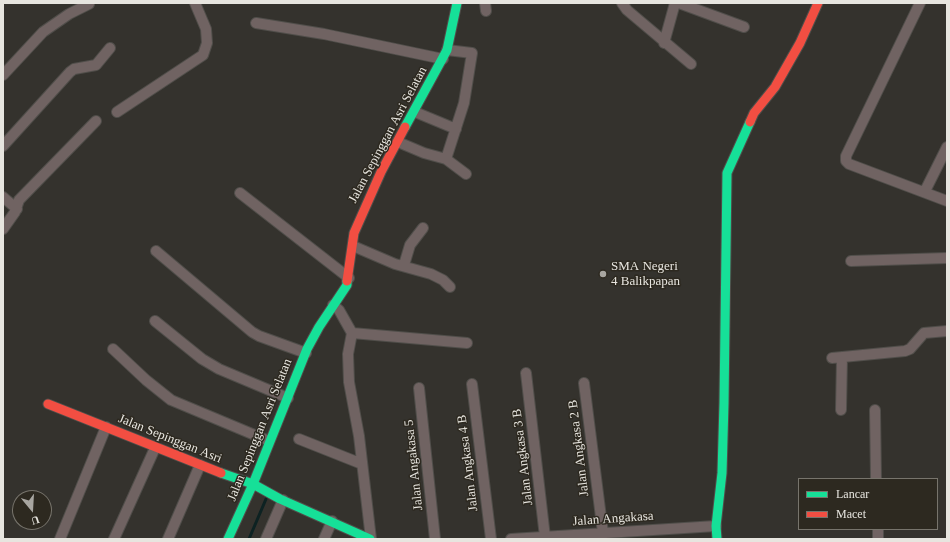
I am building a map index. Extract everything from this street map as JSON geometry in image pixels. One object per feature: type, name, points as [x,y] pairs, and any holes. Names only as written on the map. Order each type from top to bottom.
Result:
[{"type":"street","points":[[117,112],[203,55],[207,43],[206,29],[195,3]]},
{"type":"street","points":[[622,3],[627,10],[664,43],[691,64]]},
{"type":"street","points":[[664,43],[675,3]]},
{"type":"street","points":[[679,3],[744,27]]},
{"type":"street","points":[[717,539],[716,526],[722,473],[724,403],[727,173],[754,114],[775,87],[800,43],[818,3]]},
{"type":"street","points":[[920,3],[846,156],[846,161],[849,164],[947,201]]},
{"type":"street","points":[[3,75],[43,32],[69,14],[90,4]]},
{"type":"street","name":"Jalan Sepinggan Asri Selatan","points":[[228,539],[256,486],[269,441],[306,353],[336,307],[349,278],[354,233],[380,172],[415,112],[445,55],[457,4]]},
{"type":"street","points":[[256,23],[445,55],[472,53],[464,103],[446,159]]},
{"type":"street","points":[[3,146],[70,72],[74,69],[96,65],[110,48]]},
{"type":"street","points":[[415,112],[456,129]]},
{"type":"street","points":[[3,229],[17,209],[19,200],[96,122]]},
{"type":"street","points":[[398,142],[424,153],[446,159],[466,174]]},
{"type":"street","points":[[925,192],[947,147]]},
{"type":"street","points":[[240,193],[349,278]]},
{"type":"street","points":[[3,197],[17,209]]},
{"type":"street","points":[[400,265],[410,245],[423,228]]},
{"type":"street","points":[[353,246],[400,265],[431,274],[442,280],[450,287]]},
{"type":"street","points":[[156,251],[252,332],[306,353]]},
{"type":"street","points":[[851,261],[947,258]]},
{"type":"street","points":[[336,307],[351,331],[348,354],[350,382],[362,464],[370,539]]},
{"type":"street","points":[[155,321],[202,359],[219,369],[288,398]]},
{"type":"street","points":[[351,331],[467,343]]},
{"type":"street","points":[[832,358],[905,351],[910,349],[924,333],[947,331]]},
{"type":"street","points":[[113,349],[146,380],[171,400],[269,441]]},
{"type":"street","points":[[841,410],[842,357]]},
{"type":"street","name":"Jalan Angkasa 3 B","points":[[526,373],[540,538]]},
{"type":"street","name":"Jalan Angkasa 2 B","points":[[584,383],[603,533]]},
{"type":"street","name":"Jalan Angkasa 4 B","points":[[472,384],[491,539]]},
{"type":"street","name":"Jalan Angakasa 5","points":[[419,388],[435,539]]},
{"type":"street","name":"Jalan Sepinggan Asri","points":[[48,404],[154,448],[256,486],[370,539]]},
{"type":"street","points":[[875,410],[876,478]]},
{"type":"street","points":[[60,539],[106,427]]},
{"type":"street","points":[[299,439],[362,464]]},
{"type":"street","points":[[114,539],[154,448]]},
{"type":"street","points":[[168,539],[200,465]]},
{"type":"street","points":[[266,539],[282,499]]},
{"type":"street","points":[[324,539],[332,521]]},
{"type":"street","name":"Jalan Angakasa","points":[[511,539],[592,536],[603,533],[654,534],[716,526]]},
{"type":"waterway","points":[[249,539],[266,499]]},
{"type":"traffic: fast","points":[[405,127],[447,50],[457,3]]},
{"type":"traffic: fast","points":[[717,539],[716,526],[722,473],[724,403],[727,173],[750,122]]},
{"type":"traffic: fast","points":[[228,539],[253,484],[307,349],[319,327],[347,285],[347,281]]},
{"type":"traffic: fast","points":[[221,473],[253,484],[280,499],[370,539]]},
{"type":"traffic: jam","points":[[750,122],[754,113],[775,87],[800,43],[818,3]]},
{"type":"traffic: jam","points":[[347,281],[354,233],[381,172],[405,127]]},
{"type":"traffic: jam","points":[[48,404],[221,473]]},
{"type":"place","name":"SMA Negeri 4 Balikpapan","points":[[603,274]]}]
